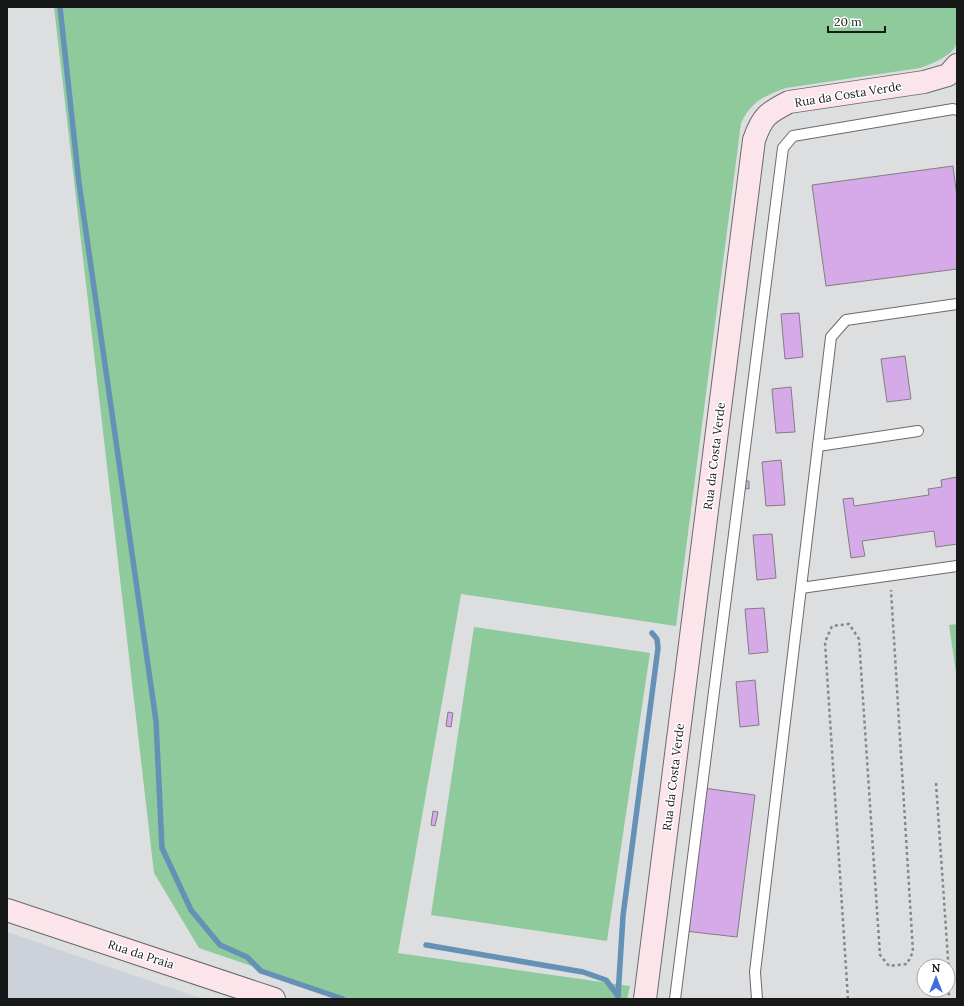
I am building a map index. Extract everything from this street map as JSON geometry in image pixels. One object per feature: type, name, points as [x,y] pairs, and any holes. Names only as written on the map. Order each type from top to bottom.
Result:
[{"type":"street","name":"Rua da Costa Verde","points":[[645,999],[754,140],[760,122],[774,110],[789,102],[924,82],[948,75],[957,65]]},
{"type":"street","name":"Rua da Praia","points":[[7,910],[274,999]]},
{"type":"lane","points":[[675,999],[783,148],[793,136],[953,109],[957,110]]},
{"type":"lane","points":[[757,999],[755,972],[831,337],[846,320],[957,304]]},
{"type":"lane","points":[[818,446],[918,431]]},
{"type":"lane","points":[[801,588],[957,566]]},
{"type":"path","points":[[848,999],[825,642],[832,626],[849,624],[859,639],[880,955],[889,966],[907,964],[913,952],[890,575]]},
{"type":"path","points":[[936,783],[950,988],[948,999]]},
{"type":"shaded area","points":[[7,932],[203,999],[7,999]]},
{"type":"green space","points":[[54,7],[957,7],[957,42],[952,51],[942,59],[920,68],[786,88],[759,100],[750,109],[741,123],[676,626],[461,594],[398,953],[630,986],[627,999],[349,999],[199,948],[154,873]]},
{"type":"green space","points":[[957,624],[957,679],[949,625]]},
{"type":"green space","points":[[474,627],[650,653],[607,941],[431,915]]},
{"type":"building","points":[[953,166],[957,197],[957,269],[826,286],[812,185]]},
{"type":"building","points":[[799,313],[803,357],[785,359],[781,314]]},
{"type":"building","points":[[905,356],[911,399],[887,402],[881,359]]},
{"type":"building","points":[[791,387],[795,432],[776,433],[772,389]]},
{"type":"building","points":[[781,460],[785,505],[766,506],[762,462]]},
{"type":"building","points":[[957,477],[957,544],[936,547],[934,531],[862,541],[865,556],[851,558],[843,499],[853,498],[854,506],[929,495],[928,489],[942,487],[941,480]]},
{"type":"building","points":[[742,481],[749,481],[749,489],[742,488]]},
{"type":"building","points":[[772,534],[776,578],[757,580],[753,535]]},
{"type":"building","points":[[764,608],[768,652],[749,654],[745,609]]},
{"type":"building","points":[[755,680],[759,725],[740,727],[736,682]]},
{"type":"building","points":[[448,712],[453,713],[451,727],[446,726]]},
{"type":"building","points":[[703,788],[755,795],[737,937],[685,931]]},
{"type":"building","points":[[433,811],[438,812],[435,826],[431,825]]},
{"type":"waterway","points":[[60,7],[79,183],[156,721],[162,848],[191,910],[220,945],[247,957],[261,971],[343,999]]},
{"type":"waterway","points":[[618,996],[623,916],[658,648],[657,639],[652,633]]},
{"type":"waterway","points":[[426,945],[583,972],[606,980],[618,996]]}]
